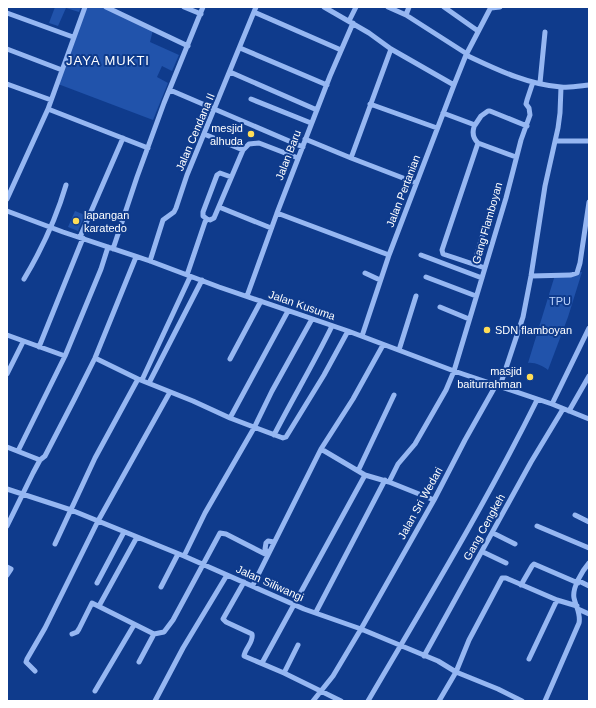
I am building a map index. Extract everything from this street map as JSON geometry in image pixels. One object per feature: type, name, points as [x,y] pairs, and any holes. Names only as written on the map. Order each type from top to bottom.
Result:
[{"type":"street","points":[[7,200],[48,109],[85,7]]},
{"type":"street","points":[[106,7],[188,46]]},
{"type":"street","points":[[184,7],[201,14]]},
{"type":"street","points":[[18,451],[65,356],[101,268],[111,248],[170,90],[203,7]]},
{"type":"street","points":[[324,7],[351,22],[391,49],[454,85]]},
{"type":"street","name":"Jalan Baru","points":[[247,296],[277,212],[341,50],[356,7]]},
{"type":"street","points":[[388,7],[406,15],[466,54],[500,70],[533,82],[561,87],[589,85]]},
{"type":"street","points":[[406,15],[409,7]]},
{"type":"street","points":[[444,7],[478,30]]},
{"type":"street","points":[[491,8],[500,7]]},
{"type":"street","name":"Jalan Pertanian","points":[[362,336],[389,255],[466,54],[491,8]]},
{"type":"street","points":[[255,9],[341,50]]},
{"type":"street","name":"Jalan Cendana II","points":[[150,261],[163,220],[174,212],[176,208],[187,175],[255,9]]},
{"type":"street","points":[[7,13],[73,37]]},
{"type":"street","points":[[540,83],[545,32]]},
{"type":"street","points":[[240,48],[327,85]]},
{"type":"street","points":[[7,49],[62,70]]},
{"type":"street","points":[[351,158],[391,49]]},
{"type":"street","points":[[230,72],[317,110]]},
{"type":"street","name":"Gang Flamboyan","points":[[316,612],[387,481],[398,464],[415,444],[446,390],[454,371],[506,198],[516,157],[527,126],[530,115],[527,100],[533,82]]},
{"type":"street","points":[[7,84],[51,100]]},
{"type":"street","name":"Jalan Sri Wedari","points":[[313,701],[332,676],[361,629],[434,500],[465,440],[498,386],[523,317],[531,276],[543,193],[556,141],[560,113],[561,87]]},
{"type":"street","points":[[170,90],[267,130],[303,147]]},
{"type":"street","points":[[251,99],[311,124]]},
{"type":"street","points":[[370,104],[437,128]]},
{"type":"street","points":[[48,109],[148,148]]},
{"type":"street","points":[[516,157],[478,143],[475,140],[474,135],[475,126],[480,116],[488,111],[527,126]]},
{"type":"street","points":[[443,113],[475,126]]},
{"type":"street","points":[[204,134],[243,150]]},
{"type":"street","points":[[39,347],[81,238],[123,138]]},
{"type":"street","points":[[306,139],[416,183]]},
{"type":"street","points":[[556,141],[589,141]]},
{"type":"street","points":[[231,177],[220,173],[217,175],[203,212],[203,216],[207,219],[210,220],[214,218],[243,150],[250,144],[259,143],[298,158]]},
{"type":"street","points":[[478,143],[442,250],[443,254],[485,268]]},
{"type":"street","points":[[24,279],[37,258],[51,228],[66,185]]},
{"type":"street","points":[[531,276],[571,275],[577,273],[580,263],[589,202]]},
{"type":"street","points":[[219,207],[271,228]]},
{"type":"street","name":"Jalan Kusuma","points":[[7,211],[51,228],[150,261],[362,336],[454,371],[552,404],[589,420]]},
{"type":"street","points":[[277,212],[389,255]]},
{"type":"street","points":[[55,544],[95,458],[140,379],[189,276],[207,219]]},
{"type":"street","points":[[474,264],[486,224]]},
{"type":"street","points":[[421,255],[482,278]]},
{"type":"street","points":[[7,524],[40,460],[45,456],[95,358],[136,257]]},
{"type":"street","points":[[365,273],[380,280]]},
{"type":"street","points":[[426,277],[476,296]]},
{"type":"street","points":[[149,383],[202,280]]},
{"type":"street","points":[[399,350],[416,296]]},
{"type":"street","points":[[230,359],[261,301]]},
{"type":"street","points":[[440,307],[469,319]]},
{"type":"street","points":[[230,418],[288,311]]},
{"type":"street","points":[[161,587],[254,428],[312,319]]},
{"type":"street","points":[[274,435],[332,326]]},
{"type":"street","points":[[552,404],[589,328]]},
{"type":"street","points":[[95,358],[230,418],[283,438],[288,434],[324,375],[348,331]]},
{"type":"street","points":[[7,335],[65,356]]},
{"type":"street","points":[[7,374],[24,342]]},
{"type":"street","points":[[253,585],[320,449],[353,399],[383,345]]},
{"type":"street","points":[[569,411],[589,376]]},
{"type":"street","points":[[35,671],[27,664],[27,659],[45,628],[98,521],[170,392]]},
{"type":"street","points":[[358,471],[394,395]]},
{"type":"street","points":[[368,701],[483,502],[537,400]]},
{"type":"street","name":"Gang Cengkeh","points":[[424,656],[531,462],[563,409]]},
{"type":"street","points":[[7,446],[40,460]]},
{"type":"street","points":[[320,449],[358,471],[434,500]]},
{"type":"street","points":[[262,663],[365,474]]},
{"type":"street","name":"Jalan Siliwangi","points":[[7,488],[71,510],[228,574],[293,604],[361,629],[438,661],[456,672],[498,689],[522,701]]},
{"type":"street","points":[[575,515],[589,522]]},
{"type":"street","points":[[537,526],[589,548]]},
{"type":"street","points":[[97,582],[124,532]]},
{"type":"street","points":[[72,634],[77,632],[79,629],[91,603],[154,634],[164,632],[169,627],[220,533],[226,534],[268,554]]},
{"type":"street","points":[[493,533],[515,544]]},
{"type":"street","points":[[99,606],[137,537]]},
{"type":"street","points":[[482,552],[506,563]]},
{"type":"street","points":[[544,701],[579,623],[578,608],[574,596],[578,582],[589,563]]},
{"type":"street","points":[[521,585],[534,564],[589,586]]},
{"type":"street","points":[[7,567],[11,569],[7,575]]},
{"type":"street","points":[[155,701],[183,648],[228,574]]},
{"type":"street","points":[[439,701],[456,672],[469,640],[502,578],[506,578],[589,614]]},
{"type":"street","points":[[244,582],[223,619],[226,622],[252,634],[252,640],[244,656],[284,673],[341,701]]},
{"type":"street","points":[[529,659],[557,600]]},
{"type":"street","points":[[95,691],[134,625]]},
{"type":"street","points":[[139,662],[154,634]]},
{"type":"street","points":[[284,673],[298,644]]},
{"type":"green space","points":[[55,7],[81,7],[79,12],[66,8],[58,26],[49,23]]},
{"type":"green space","points":[[87,7],[105,7],[153,30],[150,42],[179,55],[172,71],[162,66],[157,77],[168,83],[153,120],[58,84]]},
{"type":"green space","name":"lapangan karatedo","points":[[75,211],[85,215],[78,231],[68,227]]},
{"type":"green space","name":"TPU","points":[[582,272],[568,317],[548,370],[533,363],[528,363],[555,275]]},
{"type":"place","name":"mesjid alhuda","points":[[251,134]]},
{"type":"place","name":"lapangan karatedo","points":[[76,221]]},
{"type":"place","name":"SDN flamboyan","points":[[487,330]]},
{"type":"place","name":"masjid baiturrahman","points":[[530,377]]},
{"type":"district","name":"JAYA MUKTI","points":[[108,60]]}]
